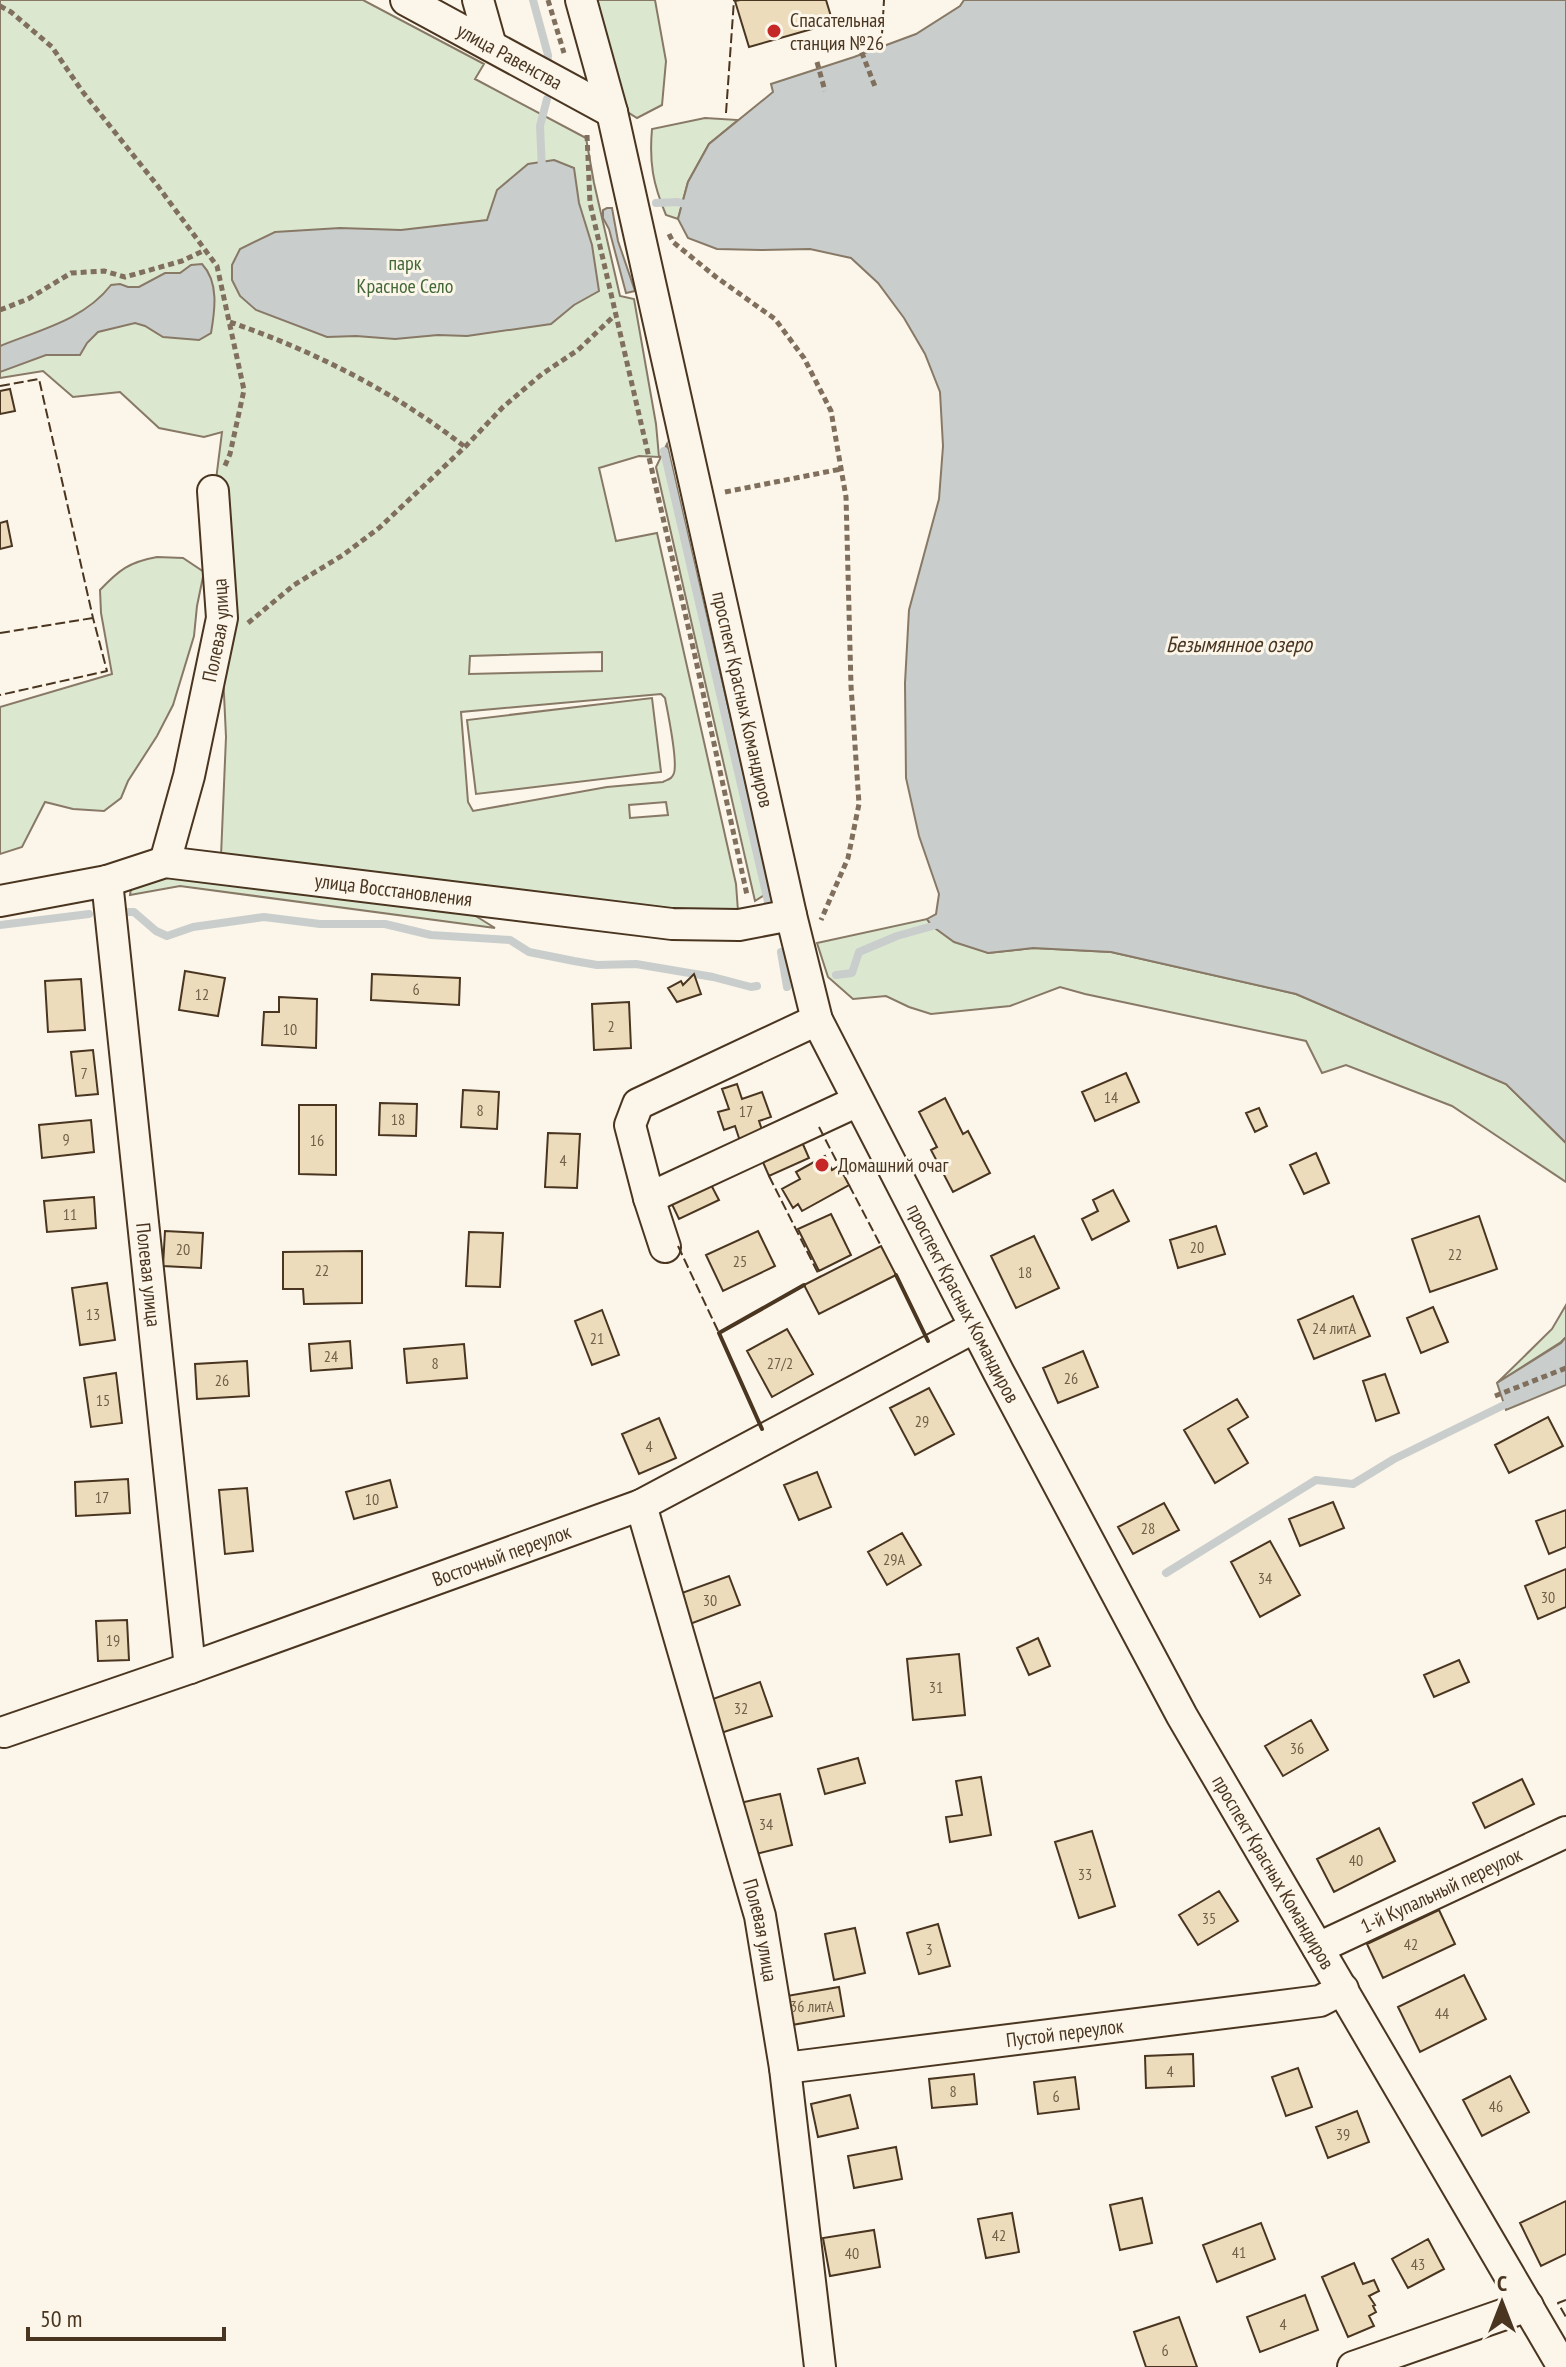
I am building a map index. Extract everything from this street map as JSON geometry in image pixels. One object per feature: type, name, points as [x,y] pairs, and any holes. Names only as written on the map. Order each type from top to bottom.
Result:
[{"type":"street","name":"улица Равенства","points":[[406,0],[612,112]]},
{"type":"street","points":[[478,0],[491,46]]},
{"type":"street","name":"проспект Красных Командиров","points":[[581,0],[612,112],[817,1020],[975,1327],[1182,1716],[1563,2367]]},
{"type":"street","name":"Полевая улица","points":[[165,862],[189,776],[222,618],[213,491]]},
{"type":"street","name":"улица Восстановления","points":[[0,901],[107,881],[165,862],[672,924],[739,925],[791,915]]},
{"type":"street","name":"Полевая улица","points":[[107,881],[190,1668]]},
{"type":"street","points":[[665,1247],[630,1125],[638,1104],[817,1020]]},
{"type":"street","points":[[649,1198],[858,1101]]},
{"type":"street","name":"Восточный переулок","points":[[4,1732],[641,1505],[975,1327]]},
{"type":"street","name":"Полевая улица","points":[[641,1505],[760,1916],[785,2068],[820,2367]]},
{"type":"street","name":"1-й Купальный переулок","points":[[1318,1948],[1566,1832]]},
{"type":"street","name":"Пустой переулок","points":[[785,2068],[1320,2001],[1343,1989]]},
{"type":"street","points":[[1353,2367],[1528,2306]]},
{"type":"path","points":[[548,0],[586,121],[590,203],[749,902]]},
{"type":"path","points":[[0,6],[52,47],[82,91],[217,266],[244,390],[230,454],[213,491]]},
{"type":"path","points":[[858,43],[876,89]]},
{"type":"path","points":[[817,62],[825,91]]},
{"type":"path","points":[[673,242],[775,319],[804,358],[831,411],[846,497],[851,686],[859,804],[848,858],[817,931]]},
{"type":"path","points":[[0,310],[28,299],[71,273],[104,271],[125,277],[182,261],[205,250]]},
{"type":"path","points":[[218,644],[294,585],[379,528],[503,407],[542,374],[578,350],[615,315]]},
{"type":"path","points":[[229,322],[322,359],[432,422],[465,447]]},
{"type":"path","points":[[720,493],[841,469]]},
{"type":"path","points":[[661,516],[671,514]]},
{"type":"path","points":[[1495,1396],[1566,1368]]},
{"type":"green space","name":"парк Красное Село","points":[[0,0],[363,0],[484,64],[475,79],[586,138],[620,296],[634,299],[659,457],[639,456],[599,468],[616,541],[657,533],[736,884],[738,911],[648,908],[221,856],[226,737],[223,673],[233,642],[236,604],[234,575],[216,480],[222,432],[204,437],[159,428],[120,392],[73,397],[43,371],[0,378]],"holes":[[[602,652],[602,671],[469,674],[470,656]],[[661,694],[665,698],[672,737],[674,773],[663,782],[607,787],[473,811],[468,802],[461,712]],[[666,802],[668,815],[630,818],[629,805]]]},
{"type":"green space","points":[[597,0],[655,0],[666,61],[662,105],[637,118],[626,111]]},
{"type":"green space","points":[[705,118],[738,120],[709,144],[688,182],[678,219],[666,215],[653,173],[652,129]]},
{"type":"green space","points":[[667,444],[769,892],[755,901],[656,467]]},
{"type":"green space","points":[[157,557],[183,558],[204,572],[194,636],[173,705],[157,736],[128,781],[121,798],[104,811],[73,809],[45,802],[22,847],[0,854],[0,707],[112,674],[100,590],[125,568]]},
{"type":"green space","points":[[652,698],[661,772],[476,794],[467,720]]},
{"type":"green space","points":[[163,872],[458,905],[495,928],[180,886],[130,895],[131,888]]},
{"type":"green space","points":[[927,919],[932,926],[988,953],[1033,948],[1111,952],[1296,994],[1506,1084],[1566,1143],[1566,1182],[1452,1106],[1346,1065],[1322,1073],[1306,1041],[1060,987],[1010,1006],[931,1014],[886,996],[853,999],[828,977],[817,943]]},
{"type":"green space","points":[[1566,1305],[1566,1337],[1497,1383],[1552,1329]]},
{"type":"water","name":"Безымянное озеро","points":[[964,0],[1566,0],[1566,1143],[1506,1084],[1296,994],[1111,952],[1033,948],[988,953],[954,942],[927,919],[936,914],[939,894],[919,836],[906,778],[905,683],[909,610],[939,499],[943,446],[940,392],[925,354],[904,318],[878,283],[851,258],[810,249],[717,249],[688,238],[678,219],[688,182],[709,144],[773,92],[771,84],[916,34],[960,6]]},
{"type":"water","points":[[554,160],[574,168],[599,291],[574,305],[551,324],[467,336],[395,339],[327,337],[256,310],[240,296],[232,280],[232,265],[240,249],[275,232],[340,228],[401,230],[487,220],[497,190],[528,164]]},
{"type":"water","points":[[612,208],[618,241],[635,291],[626,293],[609,229],[603,218],[603,210]]},
{"type":"water","points":[[202,264],[211,279],[214,306],[211,333],[199,340],[163,337],[135,323],[98,332],[80,355],[46,355],[0,372],[0,346],[74,315],[88,307],[111,285],[139,287],[165,273],[180,273],[191,265]]},
{"type":"water","points":[[1566,1337],[1566,1385],[1506,1410],[1497,1383]]},
{"type":"building","name":"Спасательная станция №26","points":[[826,0],[833,23],[749,47],[735,1]]},
{"type":"building","points":[[10,389],[15,411],[0,414],[0,391]]},
{"type":"building","points":[[7,521],[12,546],[0,549],[0,523]]},
{"type":"building","points":[[185,971],[225,978],[218,1016],[179,1010]]},
{"type":"building","points":[[372,974],[460,978],[459,1005],[371,1000]]},
{"type":"building","points":[[694,974],[701,994],[677,1002],[668,988],[681,981],[683,985]]},
{"type":"building","points":[[81,979],[85,1030],[48,1032],[45,981]]},
{"type":"building","points":[[279,997],[317,999],[316,1048],[262,1045],[264,1012],[279,1012]]},
{"type":"building","points":[[629,1002],[631,1048],[594,1050],[592,1004]]},
{"type":"building","points":[[93,1050],[98,1094],[76,1096],[71,1052]]},
{"type":"building","points":[[1126,1073],[1139,1102],[1095,1121],[1082,1092]]},
{"type":"building","points":[[737,1084],[742,1099],[762,1092],[771,1117],[759,1121],[763,1133],[740,1141],[735,1126],[724,1130],[718,1112],[729,1109],[722,1089]]},
{"type":"building","points":[[463,1090],[499,1092],[497,1129],[461,1127]]},
{"type":"building","points":[[945,1098],[963,1134],[968,1131],[990,1173],[953,1192],[931,1150],[937,1147],[919,1112]]},
{"type":"building","points":[[380,1103],[417,1104],[416,1136],[379,1135]]},
{"type":"building","points":[[299,1105],[336,1105],[336,1175],[299,1174]]},
{"type":"building","points":[[1259,1108],[1267,1126],[1255,1132],[1246,1113]]},
{"type":"building","points":[[91,1120],[94,1152],[42,1158],[39,1125]]},
{"type":"building","points":[[548,1133],[580,1134],[577,1188],[545,1187]]},
{"type":"building","points":[[798,1133],[809,1158],[769,1176],[758,1151]]},
{"type":"building","points":[[1316,1153],[1329,1183],[1304,1194],[1290,1165]]},
{"type":"building","points":[[825,1156],[832,1170],[839,1166],[849,1185],[802,1211],[798,1204],[793,1208],[782,1189],[800,1179],[796,1172]]},
{"type":"building","points":[[708,1179],[719,1200],[679,1219],[669,1198]]},
{"type":"building","points":[[1113,1190],[1129,1221],[1092,1240],[1082,1219],[1098,1211],[1093,1200]]},
{"type":"building","points":[[94,1197],[96,1228],[47,1232],[44,1201]]},
{"type":"building","points":[[831,1214],[851,1255],[819,1271],[798,1229]]},
{"type":"building","points":[[1479,1216],[1497,1269],[1430,1292],[1412,1239]]},
{"type":"building","points":[[1216,1226],[1225,1254],[1178,1268],[1170,1240]]},
{"type":"building","points":[[165,1231],[203,1233],[201,1268],[163,1266]]},
{"type":"building","points":[[758,1231],[775,1266],[723,1291],[706,1255]]},
{"type":"building","points":[[469,1232],[503,1233],[500,1287],[466,1286]]},
{"type":"building","points":[[1034,1236],[1059,1288],[1016,1308],[991,1256]]},
{"type":"building","points":[[881,1246],[896,1275],[819,1314],[804,1285]]},
{"type":"building","points":[[362,1251],[362,1303],[304,1304],[303,1289],[283,1289],[283,1252]]},
{"type":"building","points":[[107,1283],[115,1340],[80,1345],[72,1288]]},
{"type":"building","points":[[1353,1296],[1370,1336],[1314,1359],[1298,1320]]},
{"type":"building","points":[[1433,1307],[1448,1342],[1421,1353],[1407,1318]]},
{"type":"building","points":[[602,1310],[619,1355],[592,1365],[575,1321]]},
{"type":"building","points":[[787,1329],[813,1374],[772,1397],[747,1351]]},
{"type":"building","points":[[350,1341],[352,1368],[311,1371],[309,1344]]},
{"type":"building","points":[[464,1344],[467,1378],[407,1383],[404,1349]]},
{"type":"building","points":[[1083,1351],[1098,1387],[1058,1403],[1043,1368]]},
{"type":"building","points":[[247,1361],[249,1396],[197,1399],[195,1364]]},
{"type":"building","points":[[116,1373],[122,1423],[91,1427],[84,1378]]},
{"type":"building","points":[[1385,1374],[1399,1413],[1376,1421],[1363,1381]]},
{"type":"building","points":[[929,1388],[954,1434],[915,1455],[890,1408]]},
{"type":"building","points":[[1237,1399],[1248,1417],[1228,1429],[1248,1463],[1215,1483],[1184,1430]]},
{"type":"building","points":[[1548,1417],[1563,1446],[1509,1473],[1495,1445]]},
{"type":"building","points":[[659,1418],[676,1458],[639,1474],[622,1434]]},
{"type":"building","points":[[817,1472],[831,1507],[799,1520],[784,1485]]},
{"type":"building","points":[[128,1479],[130,1513],[76,1516],[75,1482]]},
{"type":"building","points":[[390,1480],[397,1507],[354,1519],[346,1492]]},
{"type":"building","points":[[247,1488],[253,1551],[225,1554],[219,1490]]},
{"type":"building","points":[[1333,1502],[1344,1528],[1300,1546],[1289,1519]]},
{"type":"building","points":[[1164,1503],[1179,1530],[1133,1554],[1118,1527]]},
{"type":"building","points":[[1566,1510],[1566,1547],[1549,1554],[1536,1521]]},
{"type":"building","points":[[902,1533],[921,1565],[887,1585],[868,1552]]},
{"type":"building","points":[[1270,1541],[1300,1595],[1260,1617],[1231,1562]]},
{"type":"building","points":[[1566,1569],[1566,1607],[1538,1619],[1525,1586]]},
{"type":"building","points":[[729,1576],[740,1605],[690,1624],[679,1594]]},
{"type":"building","points":[[127,1620],[129,1660],[98,1661],[96,1621]]},
{"type":"building","points":[[1038,1638],[1050,1666],[1029,1675],[1017,1648]]},
{"type":"building","points":[[959,1654],[965,1715],[913,1720],[907,1659]]},
{"type":"building","points":[[1459,1660],[1469,1682],[1434,1697],[1424,1675]]},
{"type":"building","points":[[760,1682],[772,1716],[721,1733],[710,1700]]},
{"type":"building","points":[[1311,1720],[1328,1750],[1283,1776],[1265,1746]]},
{"type":"building","points":[[858,1758],[865,1783],[825,1794],[818,1769]]},
{"type":"building","points":[[981,1777],[991,1835],[950,1842],[946,1817],[962,1815],[956,1781]]},
{"type":"building","points":[[1522,1779],[1534,1804],[1485,1828],[1473,1803]]},
{"type":"building","points":[[780,1794],[792,1845],[752,1855],[740,1803]]},
{"type":"building","points":[[1379,1828],[1395,1861],[1334,1892],[1317,1859]]},
{"type":"building","points":[[1092,1831],[1115,1906],[1079,1918],[1055,1842]]},
{"type":"building","points":[[1219,1891],[1238,1921],[1198,1945],[1179,1915]]},
{"type":"building","points":[[1439,1910],[1455,1944],[1383,1978],[1367,1944]]},
{"type":"building","points":[[938,1924],[950,1966],[919,1974],[907,1933]]},
{"type":"building","points":[[855,1928],[865,1973],[834,1980],[825,1934]]},
{"type":"building","points":[[1464,1975],[1486,2019],[1420,2052],[1398,2007]]},
{"type":"building","points":[[839,1987],[844,2016],[786,2026],[781,1997]]},
{"type":"building","points":[[1193,2054],[1194,2086],[1146,2088],[1145,2056]]},
{"type":"building","points":[[1298,2068],[1312,2107],[1286,2116],[1272,2077]]},
{"type":"building","points":[[974,2074],[977,2104],[932,2108],[929,2079]]},
{"type":"building","points":[[1510,2076],[1529,2112],[1482,2136],[1463,2100]]},
{"type":"building","points":[[1075,2077],[1079,2109],[1038,2114],[1034,2082]]},
{"type":"building","points":[[850,2095],[858,2128],[818,2137],[811,2104]]},
{"type":"building","points":[[1357,2111],[1369,2142],[1328,2158],[1316,2127]]},
{"type":"building","points":[[896,2147],[902,2179],[854,2188],[848,2156]]},
{"type":"building","points":[[1142,2198],[1152,2243],[1120,2250],[1110,2205]]},
{"type":"building","points":[[1566,2201],[1566,2254],[1541,2266],[1520,2223]]},
{"type":"building","points":[[1012,2213],[1019,2252],[986,2258],[978,2219]]},
{"type":"building","points":[[1261,2223],[1275,2259],[1217,2282],[1203,2245]]},
{"type":"building","points":[[874,2230],[880,2267],[830,2276],[823,2238]]},
{"type":"building","points":[[1428,2239],[1444,2269],[1408,2288],[1392,2259]]},
{"type":"building","points":[[1354,2263],[1363,2284],[1374,2280],[1379,2291],[1369,2296],[1375,2305],[1376,2312],[1369,2316],[1374,2326],[1348,2337],[1322,2277]]},
{"type":"building","points":[[1305,2295],[1318,2330],[1260,2352],[1247,2317]]},
{"type":"building","points":[[1179,2317],[1197,2367],[1146,2367],[1134,2332]]},
{"type":"waterway","points":[[533,0],[548,55],[547,69]]},
{"type":"waterway","points":[[542,169],[540,126],[547,99]]},
{"type":"waterway","points":[[656,203],[678,202],[690,206]]},
{"type":"waterway","points":[[664,451],[769,906]]},
{"type":"waterway","points":[[125,912],[134,912],[156,931],[167,936],[193,927],[264,917],[320,924],[385,924],[431,935],[510,940],[529,952],[597,965],[636,964],[757,986]]},
{"type":"waterway","points":[[0,925],[89,914]]},
{"type":"waterway","points":[[836,975],[852,973],[859,952],[897,936],[943,923]]},
{"type":"waterway","points":[[781,952],[787,987]]},
{"type":"waterway","points":[[1166,1573],[1316,1480],[1353,1484],[1394,1459],[1504,1405]]},
{"type":"fence","points":[[726,113],[734,0]]},
{"type":"fence","points":[[882,34],[884,0]]},
{"type":"fence","points":[[0,386],[39,379],[107,671],[0,695]]},
{"type":"fence","points":[[0,633],[93,618]]},
{"type":"fence","points":[[819,1127],[839,1166]]},
{"type":"fence","points":[[769,1176],[820,1277]]},
{"type":"fence","points":[[849,1185],[881,1246]]},
{"type":"fence","points":[[678,1246],[719,1333]]},
{"type":"fence","points":[[1566,2300],[1558,2303],[1566,2317]]},
{"type":"wall","points":[[896,1275],[928,1341]]},
{"type":"wall","points":[[762,1429],[719,1333],[804,1285]]},
{"type":"place","name":"Спасательная станция №26","points":[[774,31]]},
{"type":"place","name":"Домашний очаг","points":[[822,1165]]}]
